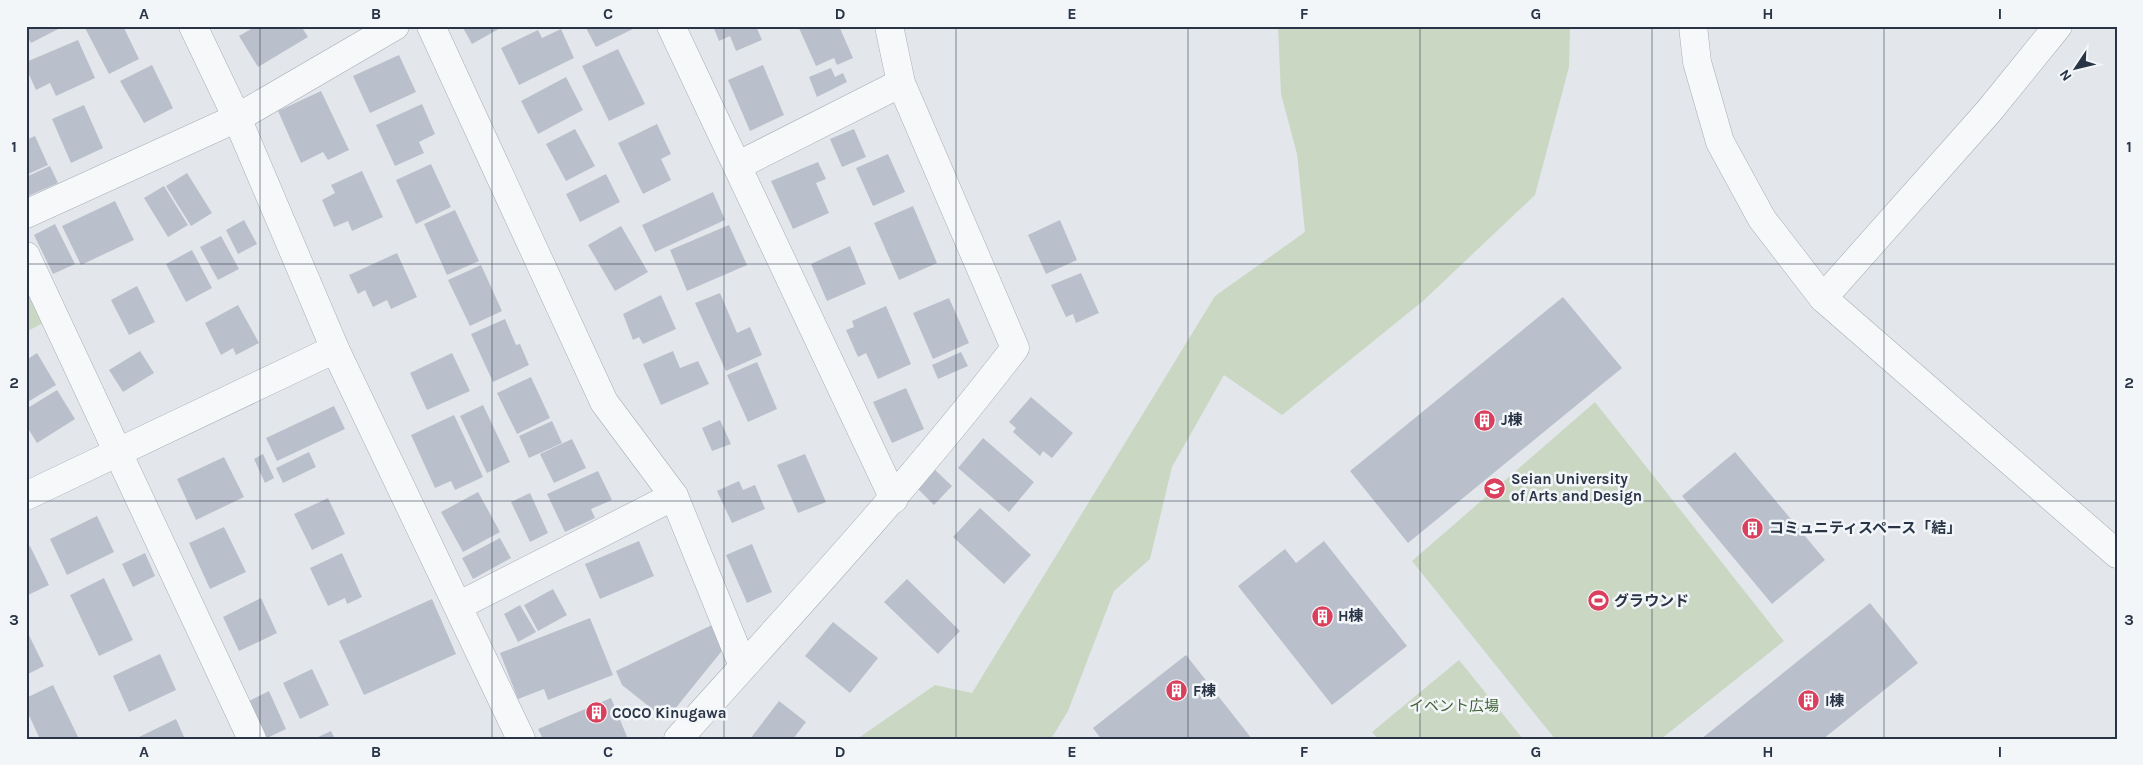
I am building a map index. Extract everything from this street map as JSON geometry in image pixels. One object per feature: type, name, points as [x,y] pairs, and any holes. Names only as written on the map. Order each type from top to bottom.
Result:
[{"type":"street","points":[[192,26],[237,118],[335,349],[521,739]]},
{"type":"street","points":[[26,214],[237,118],[395,26]]},
{"type":"street","points":[[431,26],[604,402],[674,496],[744,666]]},
{"type":"street","points":[[671,26],[894,499]]},
{"type":"street","points":[[678,739],[894,499],[966,412],[1015,348],[901,83],[888,26]]},
{"type":"street","points":[[1693,26],[1697,62],[1720,142],[1762,219],[1823,298],[2117,554]]},
{"type":"street","points":[[1823,298],[1989,111],[2058,26]]},
{"type":"street","points":[[737,166],[901,83]]},
{"type":"street","points":[[26,256],[252,739]]},
{"type":"street","points":[[26,496],[335,349]]},
{"type":"street","points":[[458,606],[674,496]]},
{"type":"green space","points":[[1278,26],[1570,26],[1569,67],[1535,195],[1423,301],[1282,415],[1224,375],[1172,467],[1150,559],[1114,591],[1068,711],[1051,739],[857,739],[935,685],[972,693],[1215,296],[1305,232],[1297,154],[1281,94]]},
{"type":"green space","points":[[26,289],[43,323],[26,332]]},
{"type":"green space","name":"グラウンド","points":[[1595,402],[1784,641],[1661,739],[1555,739],[1412,561]]},
{"type":"green space","name":"イベント広場","points":[[1459,660],[1523,739],[1378,739],[1372,732]]},
{"type":"building","points":[[26,26],[64,26],[31,43],[26,34]]},
{"type":"building","points":[[88,26],[123,26],[139,59],[109,74],[85,28]]},
{"type":"building","points":[[256,26],[301,26],[308,37],[258,67],[239,36]]},
{"type":"building","points":[[462,26],[504,26],[472,44]]},
{"type":"building","points":[[585,26],[632,26],[633,29],[596,47]]},
{"type":"building","points":[[713,26],[756,26],[762,40],[736,51],[730,36],[719,41]]},
{"type":"building","points":[[798,26],[839,26],[853,58],[837,65],[834,58],[816,66]]},
{"type":"building","points":[[561,29],[574,58],[519,85],[501,48],[538,30],[542,38]]},
{"type":"building","points":[[78,40],[95,78],[56,96],[50,83],[36,90],[26,68],[26,62]]},
{"type":"building","points":[[618,49],[645,104],[609,121],[582,66]]},
{"type":"building","points":[[399,55],[416,92],[370,113],[353,76]]},
{"type":"building","points":[[152,65],[173,108],[144,123],[120,81]]},
{"type":"building","points":[[763,65],[784,115],[750,131],[728,80]]},
{"type":"building","points":[[831,68],[835,77],[843,73],[847,82],[817,97],[809,77]]},
{"type":"building","points":[[566,77],[583,110],[538,134],[521,101]]},
{"type":"building","points":[[321,91],[349,150],[328,160],[323,152],[301,163],[278,111]]},
{"type":"building","points":[[422,104],[435,134],[419,142],[424,153],[395,166],[376,125]]},
{"type":"building","points":[[84,105],[103,148],[71,163],[52,119]]},
{"type":"building","points":[[657,124],[671,154],[661,159],[671,180],[643,194],[618,143]]},
{"type":"building","points":[[575,129],[595,166],[566,181],[546,144]]},
{"type":"building","points":[[854,129],[866,157],[842,167],[830,139]]},
{"type":"building","points":[[35,136],[48,165],[26,175],[26,140]]},
{"type":"building","points":[[888,154],[905,192],[873,206],[856,168]]},
{"type":"building","points":[[818,162],[826,179],[816,183],[829,213],[793,229],[771,181]]},
{"type":"building","points":[[431,164],[451,207],[416,224],[396,180]]},
{"type":"building","points":[[50,166],[58,183],[26,197],[26,177]]},
{"type":"building","points":[[362,171],[383,217],[352,231],[348,221],[334,227],[322,200],[335,193],[331,185]]},
{"type":"building","points":[[187,173],[212,213],[191,226],[166,186]]},
{"type":"building","points":[[606,174],[620,202],[580,222],[566,194]]},
{"type":"building","points":[[164,186],[188,225],[168,237],[144,198]]},
{"type":"building","points":[[713,192],[725,220],[655,252],[642,225]]},
{"type":"building","points":[[115,201],[134,240],[81,265],[62,226]]},
{"type":"building","points":[[913,206],[937,263],[899,280],[874,223]]},
{"type":"building","points":[[455,210],[479,261],[447,275],[424,224]]},
{"type":"building","points":[[244,220],[257,244],[238,254],[226,230]]},
{"type":"building","points":[[1060,220],[1077,260],[1046,274],[1028,235]]},
{"type":"building","points":[[55,224],[75,264],[53,274],[34,235]]},
{"type":"building","points":[[729,225],[747,265],[687,291],[670,250]]},
{"type":"building","points":[[621,226],[648,272],[615,291],[588,245]]},
{"type":"building","points":[[221,236],[239,269],[218,280],[200,247]]},
{"type":"building","points":[[850,246],[866,284],[827,301],[811,264]]},
{"type":"building","points":[[192,250],[212,288],[186,302],[166,264]]},
{"type":"building","points":[[397,253],[417,297],[391,309],[387,300],[373,307],[365,290],[358,294],[349,275]]},
{"type":"building","points":[[481,265],[502,311],[470,326],[448,280]]},
{"type":"building","points":[[1081,273],[1099,313],[1076,323],[1073,314],[1066,317],[1051,285]]},
{"type":"building","points":[[137,286],[155,322],[129,335],[111,300]]},
{"type":"building","points":[[720,293],[737,333],[750,327],[762,355],[726,371],[695,303]]},
{"type":"building","points":[[661,295],[676,329],[643,344],[639,337],[633,340],[623,314]]},
{"type":"building","name":"J棟","points":[[1563,297],[1622,368],[1408,543],[1350,471]]},
{"type":"building","points":[[949,298],[969,343],[933,359],[913,313]]},
{"type":"building","points":[[238,305],[259,343],[236,355],[233,348],[221,355],[205,323]]},
{"type":"building","points":[[886,306],[911,364],[878,379],[866,353],[858,357],[846,330],[854,327],[852,321]]},
{"type":"building","points":[[505,319],[516,345],[520,344],[529,365],[493,382],[471,334]]},
{"type":"building","points":[[140,351],[154,373],[123,392],[109,370]]},
{"type":"building","points":[[673,351],[680,368],[698,361],[709,384],[661,405],[643,364]]},
{"type":"building","points":[[961,352],[968,366],[938,379],[932,365]]},
{"type":"building","points":[[37,353],[56,385],[26,403],[26,360]]},
{"type":"building","points":[[452,353],[470,391],[427,410],[410,373]]},
{"type":"building","points":[[757,362],[777,409],[748,422],[727,375]]},
{"type":"building","points":[[531,377],[550,418],[517,434],[497,393]]},
{"type":"building","points":[[906,388],[924,429],[892,443],[873,402]]},
{"type":"building","points":[[57,390],[75,419],[37,443],[26,425],[26,409]]},
{"type":"building","points":[[1031,397],[1073,433],[1052,458],[1043,451],[1040,456],[1013,432],[1016,428],[1009,422]]},
{"type":"building","points":[[483,405],[510,462],[487,473],[460,416]]},
{"type":"building","points":[[334,406],[345,429],[277,461],[266,438]]},
{"type":"building","points":[[454,415],[483,477],[455,490],[451,481],[435,488],[411,435]]},
{"type":"building","points":[[720,420],[731,444],[712,451],[702,428]]},
{"type":"building","points":[[552,421],[562,443],[529,458],[519,436]]},
{"type":"building","points":[[983,438],[1034,482],[1009,512],[958,468]]},
{"type":"building","points":[[572,439],[586,468],[554,483],[540,454]]},
{"type":"building","points":[[309,452],[316,467],[283,483],[276,468]]},
{"type":"building","name":"コミュニティスペース「結」","points":[[1735,452],[1825,560],[1772,604],[1682,496]]},
{"type":"building","points":[[263,454],[274,478],[265,483],[254,459]]},
{"type":"building","points":[[805,454],[826,502],[798,513],[777,465]]},
{"type":"building","points":[[224,457],[244,497],[196,520],[177,479]]},
{"type":"building","points":[[934,469],[952,486],[934,505],[916,487]]},
{"type":"building","points":[[598,471],[612,500],[591,509],[595,518],[565,532],[547,494]]},
{"type":"building","points":[[739,481],[743,490],[755,485],[765,509],[732,523],[717,491]]},
{"type":"building","points":[[478,492],[500,532],[463,552],[441,512]]},
{"type":"building","points":[[530,493],[548,533],[530,542],[511,502]]},
{"type":"building","points":[[328,498],[345,534],[312,550],[294,514]]},
{"type":"building","points":[[980,508],[1031,555],[1004,584],[953,537]]},
{"type":"building","points":[[97,516],[114,552],[67,575],[50,539]]},
{"type":"building","points":[[224,527],[246,572],[210,589],[189,543]]},
{"type":"building","points":[[500,538],[511,558],[473,579],[462,558]]},
{"type":"building","points":[[639,541],[654,576],[600,599],[585,564]]},
{"type":"building","name":"H棟","points":[[1324,541],[1407,646],[1332,705],[1238,586],[1285,549],[1296,563]]},
{"type":"building","points":[[752,544],[772,592],[747,603],[726,555]]},
{"type":"building","points":[[30,546],[49,585],[26,596],[26,547]]},
{"type":"building","points":[[145,553],[155,576],[133,587],[122,564]]},
{"type":"building","points":[[342,553],[362,597],[347,604],[345,598],[328,606],[310,568]]},
{"type":"building","points":[[104,578],[133,640],[99,656],[70,595]]},
{"type":"building","points":[[907,579],[960,631],[938,654],[884,602]]},
{"type":"building","points":[[553,589],[567,615],[538,631],[524,605]]},
{"type":"building","points":[[261,598],[277,633],[239,651],[223,617]]},
{"type":"building","points":[[432,599],[456,654],[364,695],[339,641]]},
{"type":"building","name":"I棟","points":[[1870,603],[1918,663],[1823,739],[1701,739]]},
{"type":"building","points":[[520,605],[536,632],[518,642],[504,614]]},
{"type":"building","points":[[590,618],[613,675],[548,700],[544,689],[518,699],[500,653]]},
{"type":"building","points":[[833,622],[878,658],[850,693],[805,656]]},
{"type":"building","points":[[714,624],[725,647],[666,720],[622,685],[616,671]]},
{"type":"building","points":[[26,629],[44,666],[26,675]]},
{"type":"building","points":[[160,654],[176,690],[129,712],[113,676]]},
{"type":"building","name":"F棟","points":[[1186,655],[1252,739],[1101,739],[1093,728]]},
{"type":"building","points":[[312,669],[329,705],[300,719],[283,683]]},
{"type":"building","points":[[53,685],[79,739],[40,739],[26,709],[26,698]]},
{"type":"building","points":[[269,691],[286,729],[267,738],[249,701]]},
{"type":"building","name":"COCO Kinugawa","points":[[611,698],[628,739],[543,739],[538,729]]},
{"type":"building","points":[[779,701],[806,722],[793,739],[750,739]]},
{"type":"building","points":[[176,719],[185,739],[140,739],[139,737]]},
{"type":"building","points":[[331,731],[335,739],[314,739]]},
{"type":"place","name":"J棟","points":[[1485,420]]},
{"type":"place","name":"Seian University of Arts and Design","points":[[1495,488]]},
{"type":"place","name":"コミュニティスペース「結」","points":[[1753,528]]},
{"type":"place","name":"グラウンド","points":[[1598,601]]},
{"type":"place","name":"H棟","points":[[1322,616]]},
{"type":"place","name":"F棟","points":[[1177,691]]},
{"type":"place","name":"I棟","points":[[1809,701]]},
{"type":"place","name":"COCO Kinugawa","points":[[596,713]]}]
